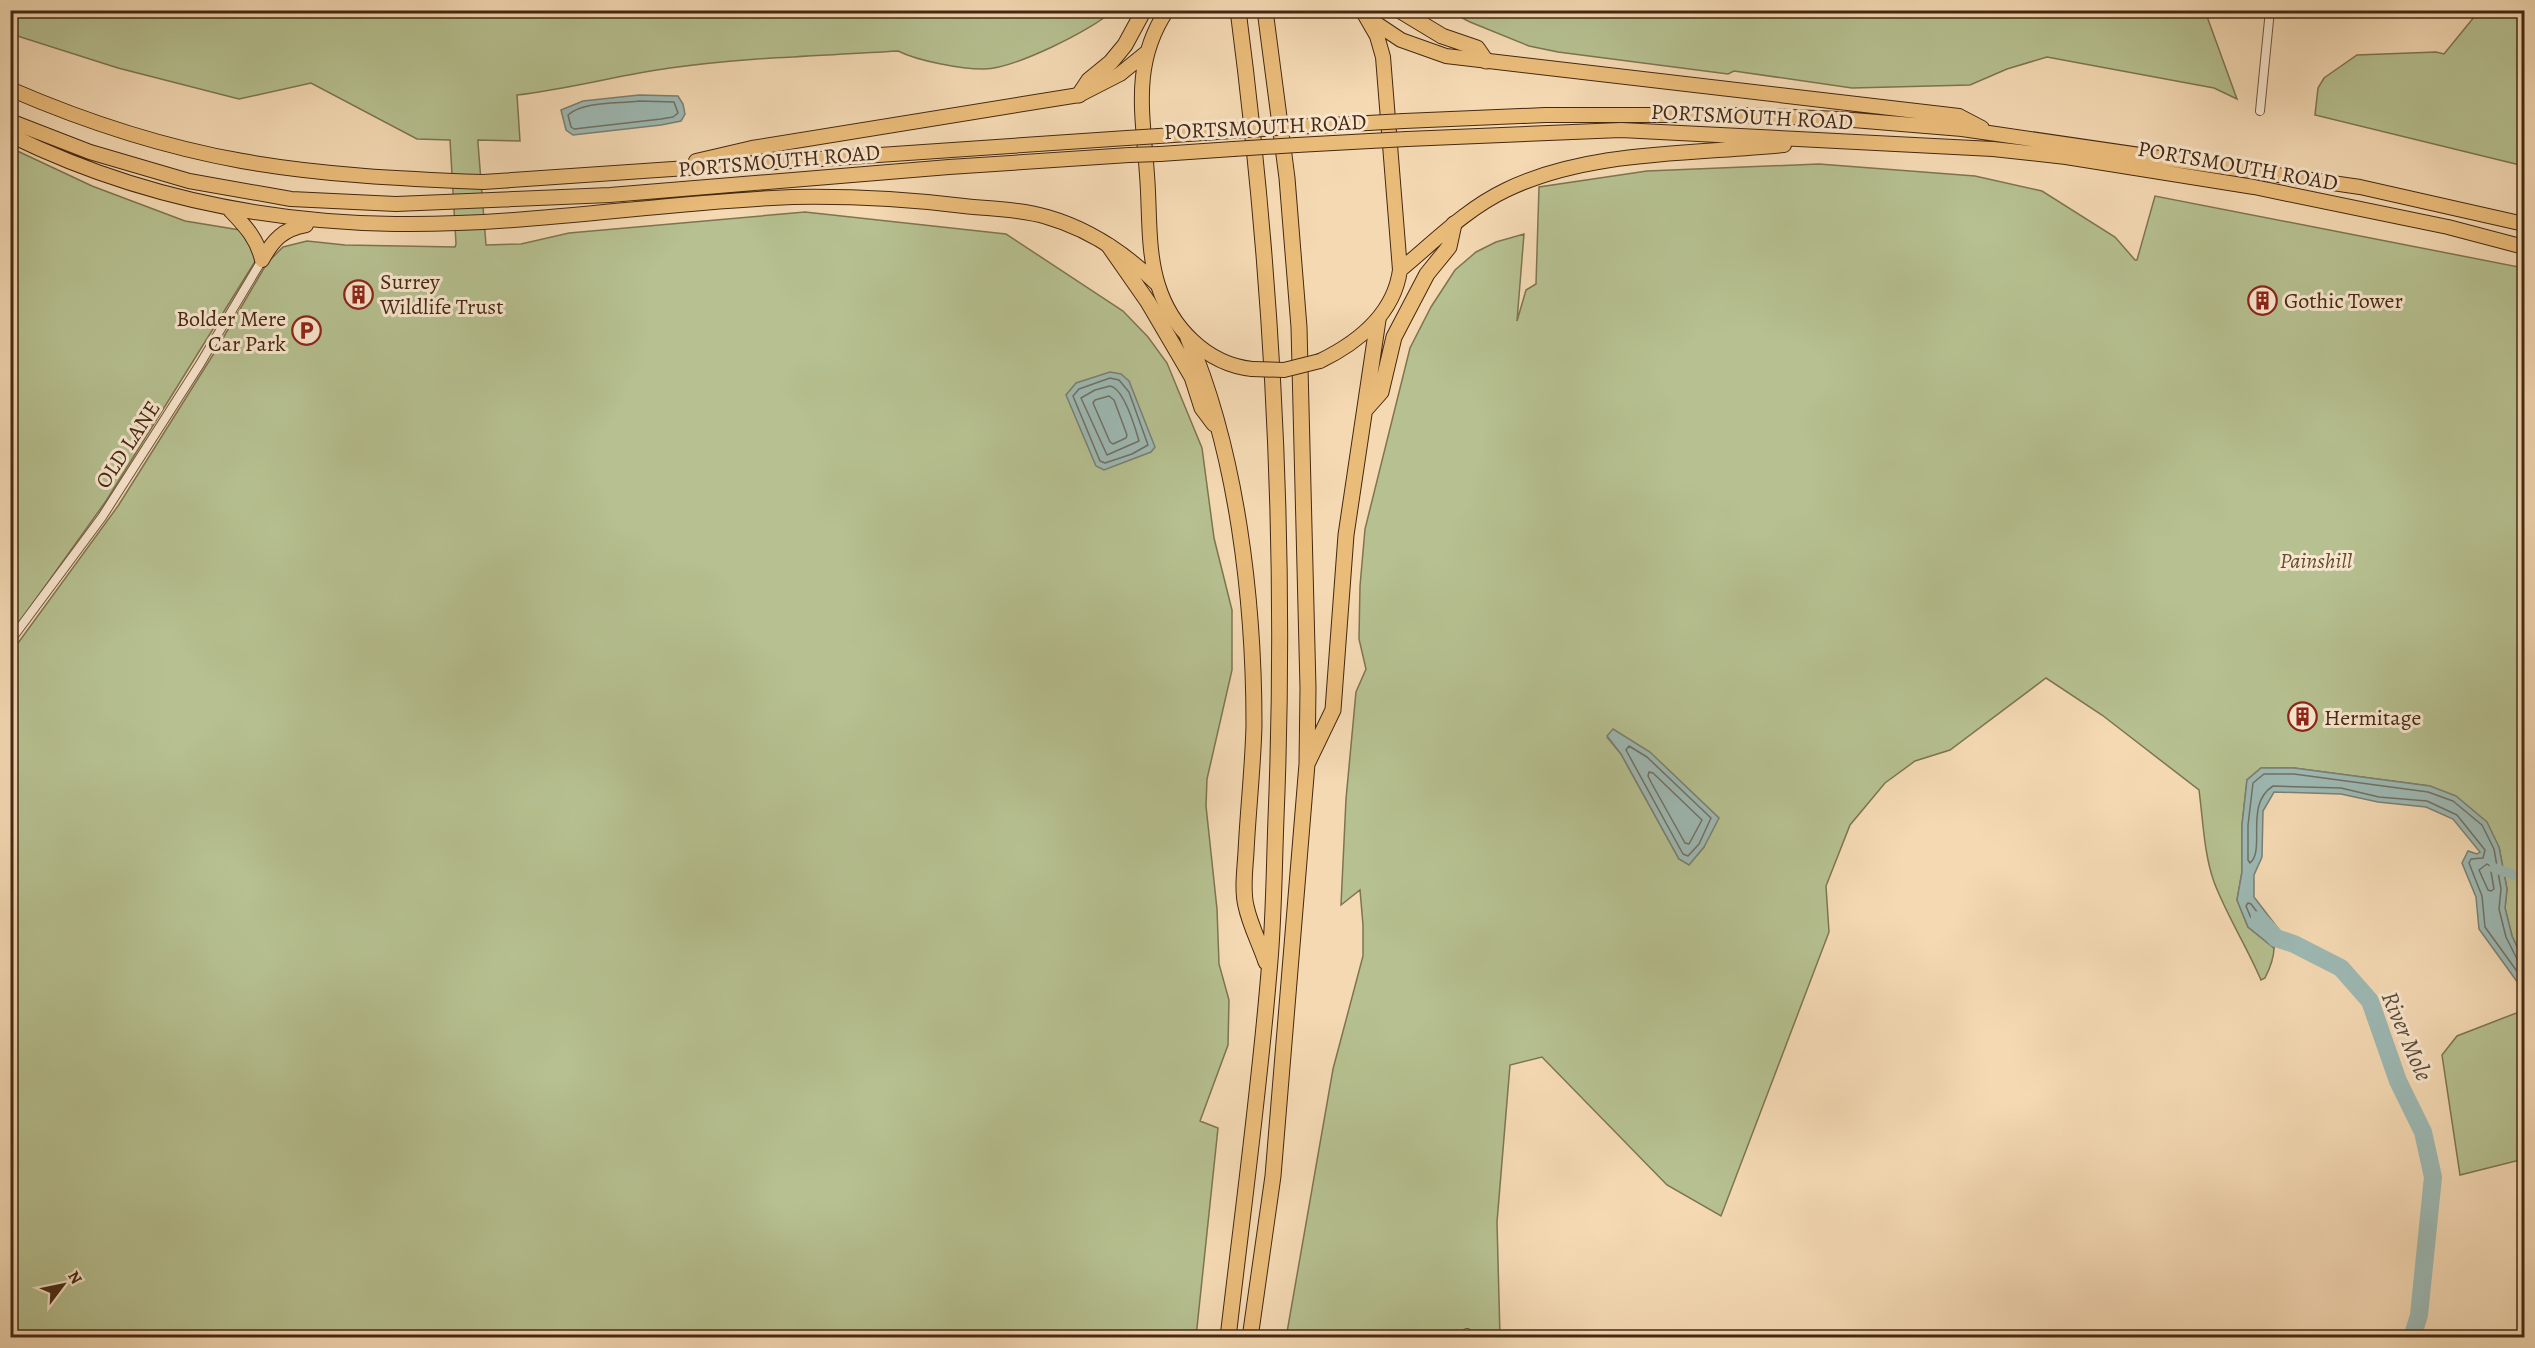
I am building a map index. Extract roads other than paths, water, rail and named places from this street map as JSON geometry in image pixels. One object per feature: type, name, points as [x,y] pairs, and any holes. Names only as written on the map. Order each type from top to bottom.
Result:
[{"type":"highway","points":[[1079,95],[1089,80],[1111,62],[1125,45],[1144,10]]},
{"type":"highway","points":[[1167,10],[1146,53],[1140,85],[1151,242],[1158,284],[1166,305],[1188,338],[1203,374],[1221,434],[1237,518],[1250,622],[1252,666],[1253,756],[1246,856],[1246,905],[1270,970]]},
{"type":"highway","points":[[1228,1338],[1270,970],[1280,718],[1279,540],[1271,332],[1252,118],[1238,10]]},
{"type":"highway","points":[[1250,1338],[1273,1176],[1306,764],[1308,688],[1299,327],[1287,178],[1265,10]]},
{"type":"highway","points":[[1399,10],[1442,36],[1477,48],[1486,61]]},
{"type":"highway","points":[[1365,14],[1415,47],[1446,56],[1532,68],[1959,116],[1989,132]]},
{"type":"highway","points":[[1188,338],[1217,357],[1252,369],[1284,370],[1320,361],[1344,348],[1378,320],[1396,290],[1400,270],[1383,57],[1365,14]]},
{"type":"highway","points":[[670,168],[752,148],[1079,95],[1120,74],[1146,53]]},
{"type":"highway","name":"PORTSMOUTH ROAD","points":[[10,89],[150,139],[242,161],[393,179],[483,182],[1404,121],[1545,115],[1744,115],[1841,119],[1989,132],[2360,187],[2524,224]]},
{"type":"highway","name":"PORTSMOUTH ROAD","points":[[10,121],[90,152],[189,181],[291,199],[396,204],[610,195],[949,167],[1407,139],[1621,130],[1831,140],[1993,149],[2156,171],[2393,215],[2524,247]]},
{"type":"highway","points":[[10,135],[127,182],[230,210],[293,219],[431,224],[610,213],[750,200],[863,198],[916,200],[1044,216],[1078,229],[1108,246],[1134,262],[1158,284]]},
{"type":"highway","points":[[1400,270],[1454,224],[1504,190],[1553,171],[1672,154],[1831,140]]},
{"type":"highway","points":[[230,210],[251,232],[259,246],[262,260]]},
{"type":"highway","points":[[262,260],[270,245],[290,228],[326,221]]},
{"type":"highway","points":[[1366,409],[1381,392],[1394,337],[1427,274],[1449,247],[1454,224]]},
{"type":"highway","points":[[1108,246],[1148,302],[1192,377],[1203,408],[1221,434]]},
{"type":"highway","points":[[1306,764],[1319,744],[1333,711],[1346,535],[1378,320]]},
{"type":"street","points":[[2260,111],[2270,10]]},
{"type":"street","name":"OLD LANE","points":[[10,641],[102,517],[200,364],[262,260]]},
{"type":"water","points":[[639,95],[678,96],[685,114],[681,121],[661,125],[573,135],[566,130],[561,110],[583,101]]},
{"type":"water","points":[[1110,372],[1121,374],[1129,381],[1155,447],[1151,452],[1104,470],[1096,466],[1066,395],[1076,383]]},
{"type":"water","points":[[1613,729],[1650,752],[1719,818],[1704,847],[1689,865],[1679,859],[1621,754],[1607,736]]},
{"type":"water","points":[[2261,768],[2294,768],[2430,786],[2456,796],[2487,822],[2499,847],[2507,889],[2505,908],[2512,936],[2524,962],[2524,989],[2479,929],[2476,897],[2462,863],[2468,851],[2477,854],[2480,852],[2453,819],[2426,807],[2378,802],[2341,794],[2274,792],[2263,811],[2262,857],[2254,875],[2254,897],[2280,931],[2274,948],[2248,927],[2237,900],[2242,872],[2242,825],[2247,780]]},
{"type":"waterway","points":[[2494,868],[2524,878]]},
{"type":"waterway","name":"River Mole","points":[[2259,920],[2276,938],[2294,944],[2341,968],[2370,1001],[2398,1081],[2423,1132],[2433,1177],[2419,1315],[2412,1338]]},
{"type":"place","name":"Surrey Wildlife Trust","points":[[359,294]]},
{"type":"place","name":"Gothic Tower","points":[[2263,300]]},
{"type":"place","name":"Bolder Mere Car Park","points":[[307,331]]},
{"type":"place","name":"Hermitage","points":[[2303,717]]},
{"type":"park label","name":"Painshill","points":[[2316,560]]}]
